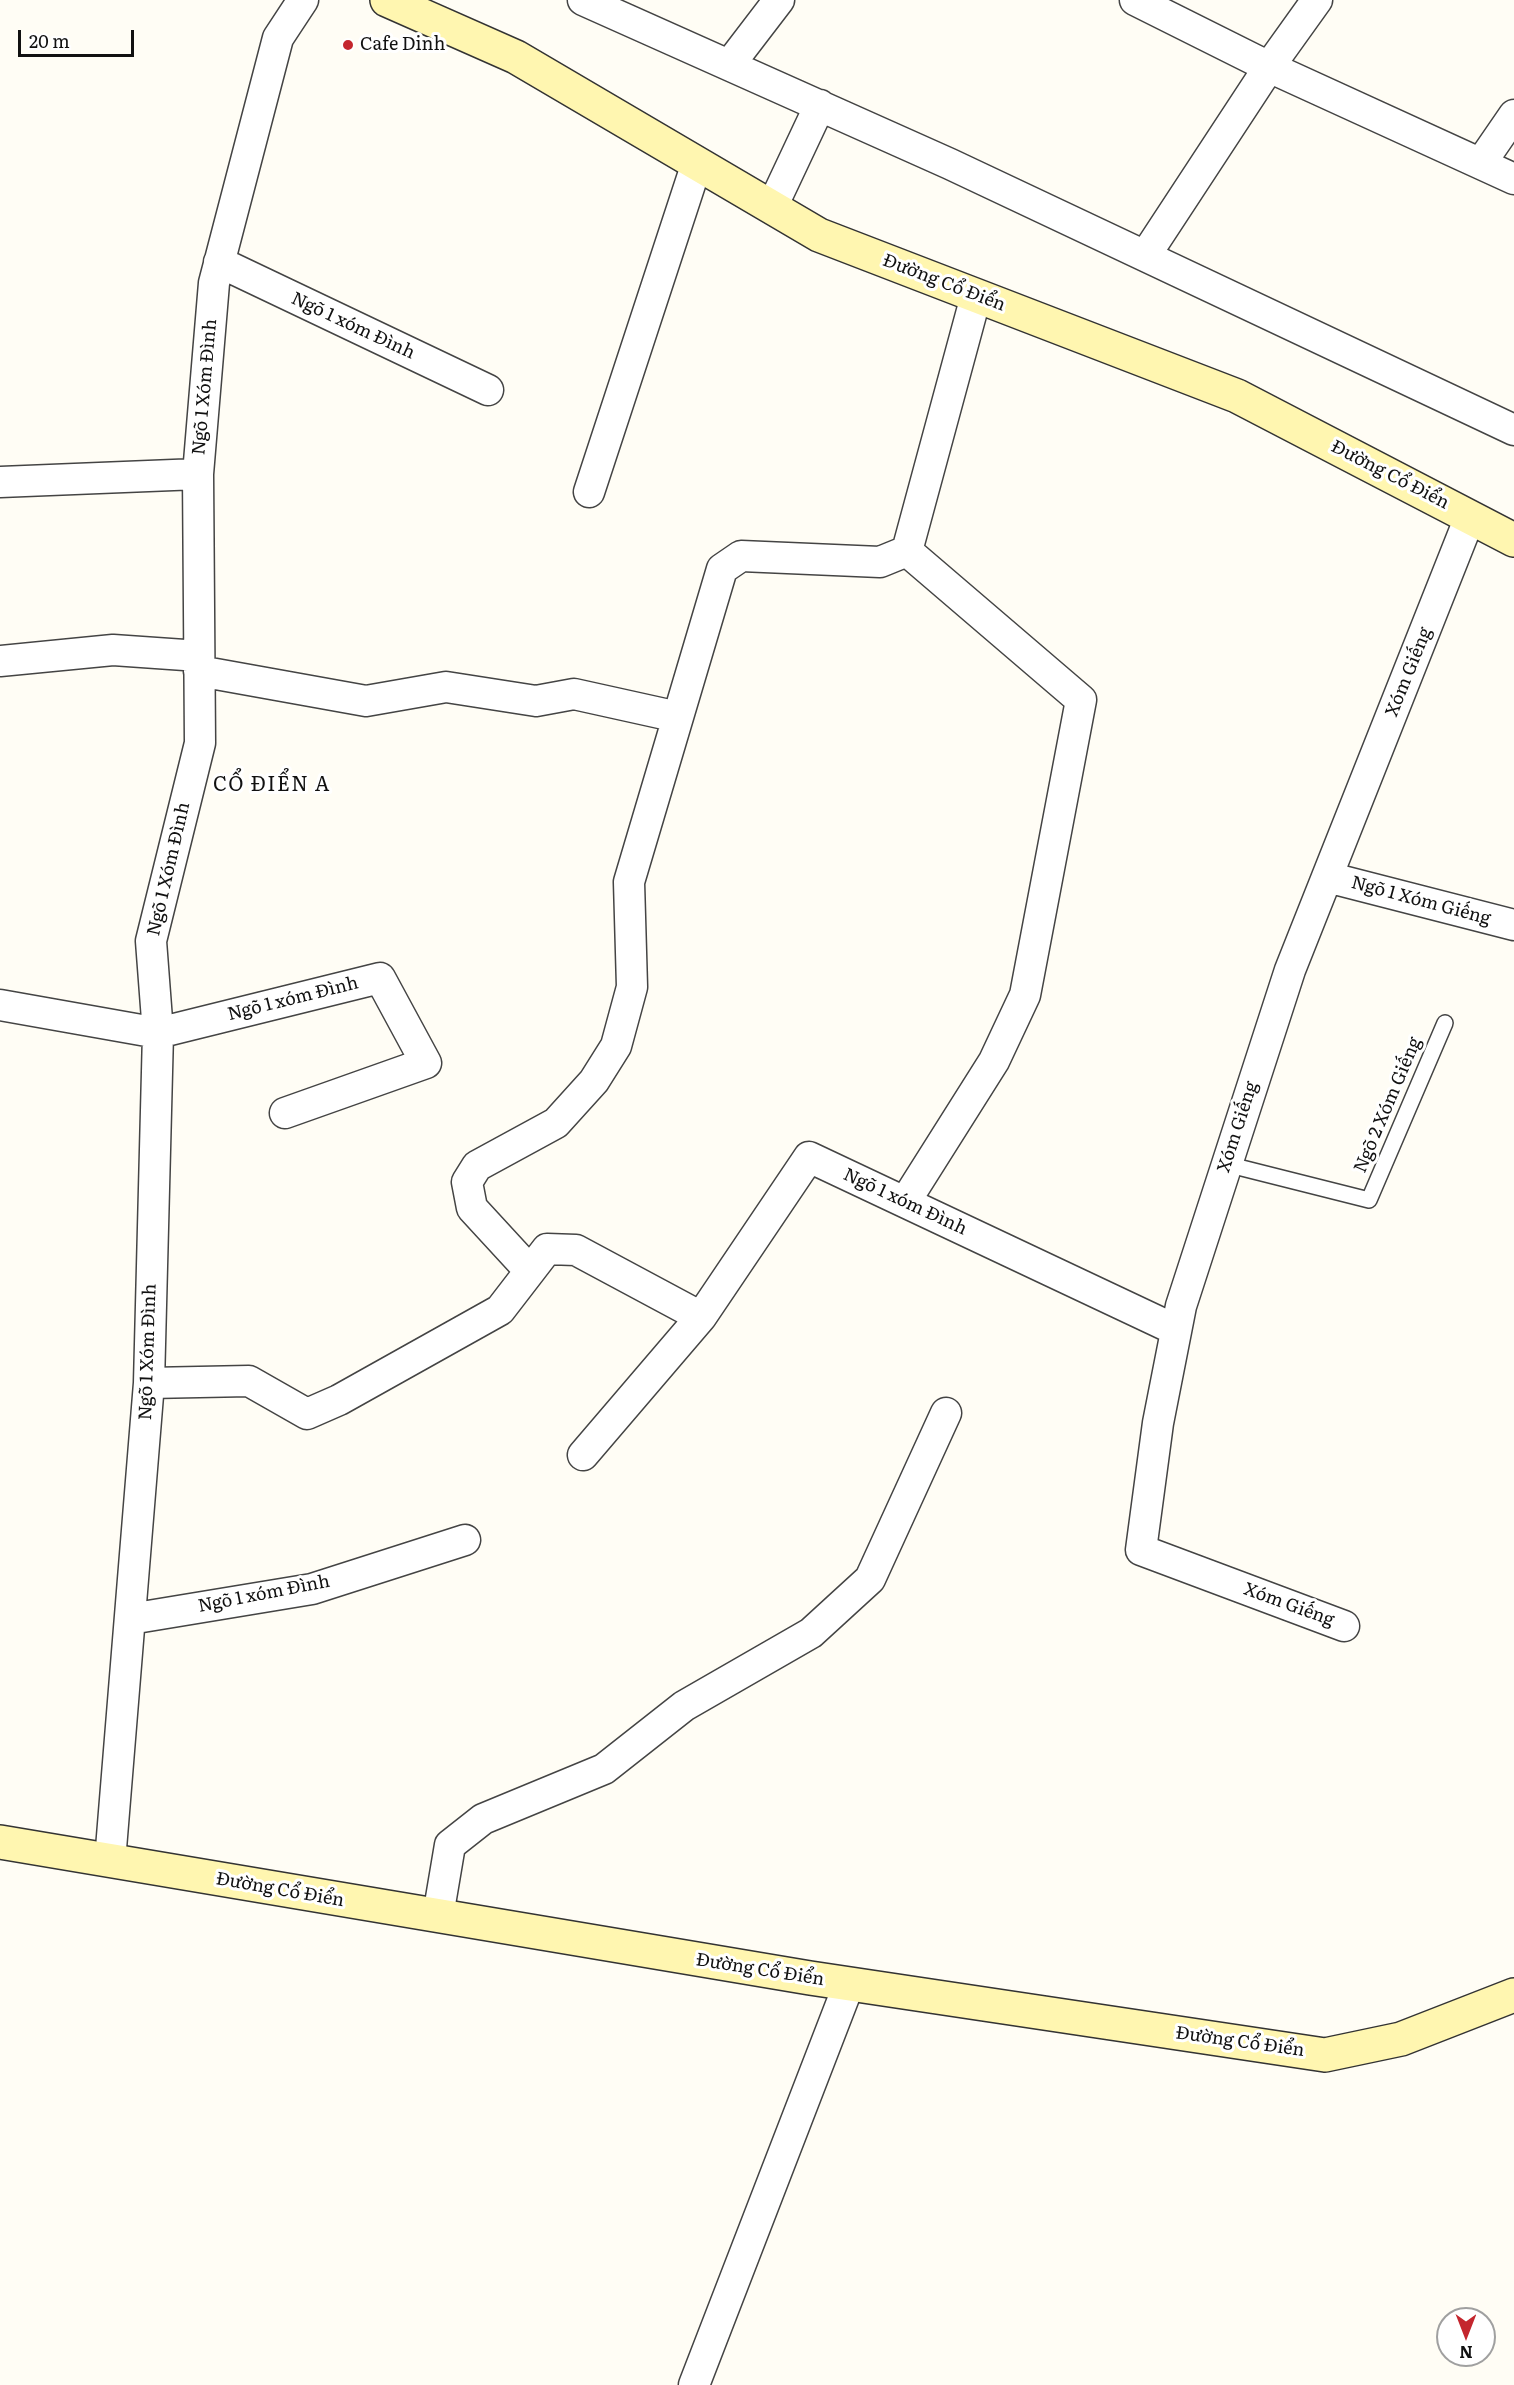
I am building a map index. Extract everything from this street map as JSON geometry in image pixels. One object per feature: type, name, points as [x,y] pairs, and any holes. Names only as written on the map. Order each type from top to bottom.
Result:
[{"type":"street","name":"Ngõ 1 Xóm Đình","points":[[110,1861],[149,1383],[158,1033],[151,942],[200,743],[198,474],[214,283],[278,38],[303,0]]},
{"type":"street","name":"Đường Cổ Điển","points":[[387,0],[516,57],[819,235],[1237,396],[1514,540]]},
{"type":"street","points":[[584,0],[820,105],[1514,430]]},
{"type":"street","points":[[730,64],[779,0]]},
{"type":"street","points":[[1135,0],[1269,67],[1514,179]]},
{"type":"street","points":[[1145,256],[1269,67],[1317,0]]},
{"type":"street","points":[[772,207],[820,105]]},
{"type":"street","points":[[1480,163],[1514,115]]},
{"type":"street","points":[[590,492],[697,163]]},
{"type":"street","name":"Ngõ 1 xóm Đình","points":[[219,262],[488,390]]},
{"type":"street","points":[[907,551],[976,296]]},
{"type":"street","points":[[0,482],[198,474]]},
{"type":"street","name":"Xóm Giếng","points":[[1344,1626],[1141,1550],[1158,1423],[1181,1306],[1226,1164],[1290,970],[1470,517]]},
{"type":"street","points":[[530,1271],[472,1208],[467,1182],[477,1166],[556,1123],[594,1081],[616,1046],[632,987],[629,882],[722,569],[741,556],[880,562],[907,551]]},
{"type":"street","points":[[906,1202],[994,1061],[1025,995],[1081,700],[907,551]]},
{"type":"street","points":[[0,661],[113,650],[199,663],[366,701],[446,687],[536,701],[574,694],[678,717]]},
{"type":"street","name":"Ngõ 1 Xóm Giếng","points":[[1327,877],[1514,926]]},
{"type":"street","name":"Ngõ 1 xóm Đình","points":[[0,1005],[158,1033],[380,978],[426,1063],[285,1113]]},
{"type":"street","name":"Ngõ 1 xóm Đình","points":[[584,1455],[701,1317],[809,1157],[1176,1330]]},
{"type":"street","name":"Ngõ 1 xóm Đình","points":[[149,1383],[249,1381],[307,1414],[339,1400],[500,1310],[547,1248],[576,1250],[701,1317]]},
{"type":"street","points":[[438,1916],[450,1845],[483,1819],[604,1769],[684,1706],[811,1633],[870,1578],[946,1413]]},
{"type":"street","name":"Ngõ 1 xóm Đình","points":[[130,1619],[312,1589],[465,1540]]},
{"type":"street","name":"Đường Cổ Điển","points":[[0,1842],[849,1984],[1325,2055],[1401,2039],[1514,1995]]},
{"type":"street","points":[[694,2385],[849,1984]]},
{"type":"lane","name":"Ngõ 2 Xóm Giếng","points":[[1226,1164],[1369,1200],[1444,1023]]},
{"type":"place","name":"Cafe Dinh","points":[[348,45]]},
{"type":"district","name":"CỔ ĐIỂN A","points":[[272,785]]}]
